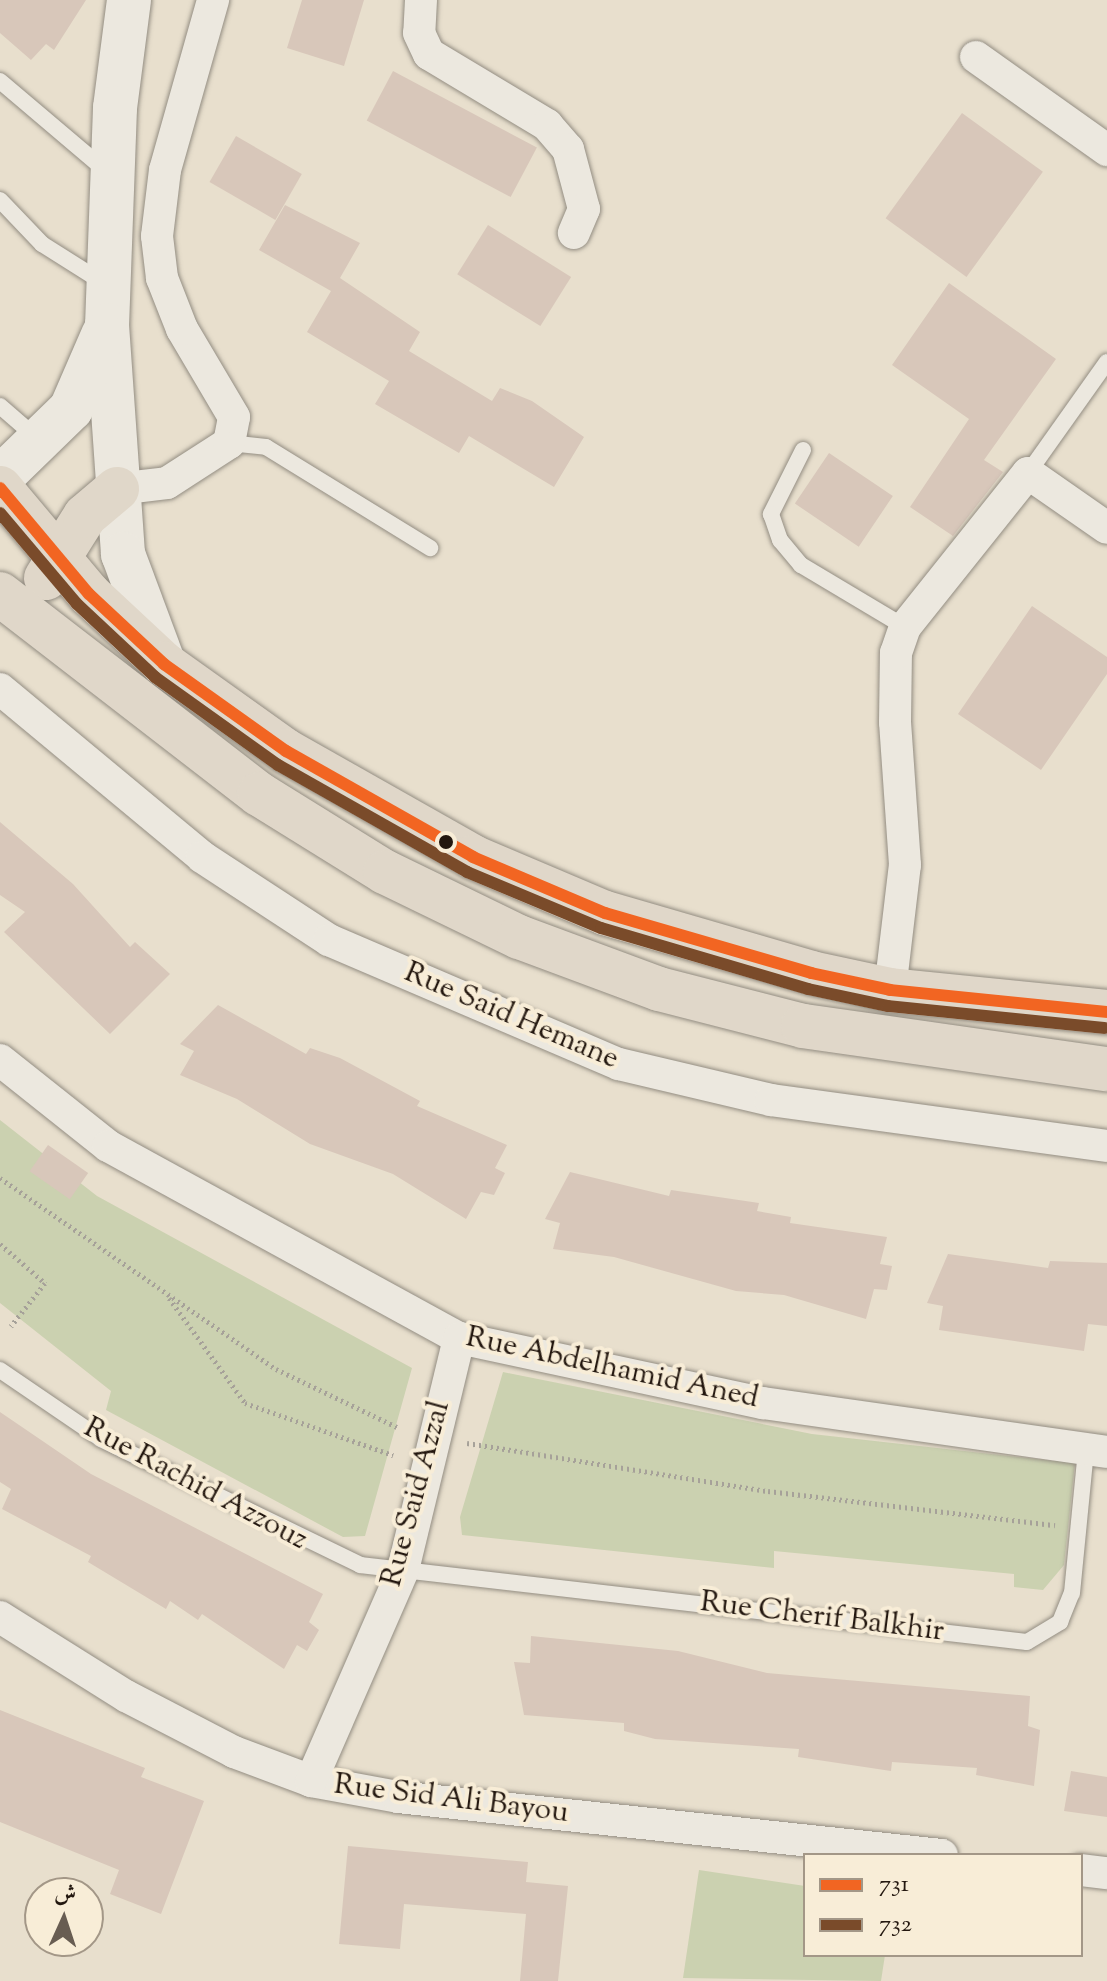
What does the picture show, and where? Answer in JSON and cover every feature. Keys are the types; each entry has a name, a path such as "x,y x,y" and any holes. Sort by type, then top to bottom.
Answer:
{"main road":[{"path":"0,488 59,558 164,664 347,789 538,886 741,956 890,990 1107,1012"},
{"path":"3,596 44,581 85,516 117,489"},
{"path":"3,596 259,794 438,900 659,989 876,1039 1107,1069"},
{"path":"876,1039 890,990"}],"street":[{"path":"129,0 110,175 107,305 117,489 130,584 164,664"},
{"path":"117,489 167,483 229,443 234,417 182,329 162,278 157,236 165,170 213,0"},
{"path":"421,0 419,33 429,54 547,125 568,149 584,209 574,233"},
{"path":"976,57 1107,150"},
{"path":"0,478 42,443 71,409 107,305"},
{"path":"890,990 905,865 895,722 896,653 905,627 1028,473 1107,528"},
{"name":"Rue Said Hemane","path":"0,689 202,857 329,940 619,1064 771,1100 1107,1146"},
{"name":"Rue Abdelhamid Aned","path":"0,1060 108,1146 459,1338 763,1403 1096,1451"},
{"name":"Rue Said Azzal","path":"311,1781 403,1570 431,1437 459,1338"},
{"name":"Rue Sid Ali Bayou","path":"0,1617 126,1696 234,1752 311,1781 398,1797 923,1853"},
{"path":"1083,1870 1107,1873"}],"lane":[{"path":"0,81 110,175"},
{"path":"0,200 107,305"},
{"path":"1028,473 1107,362"},
{"path":"0,406 42,443"},
{"path":"229,443 266,447 430,548"},
{"path":"803,450 771,514 780,540 801,565 905,627"},
{"name":"Rue Rachid Azzouz","path":"0,1370 101,1439 325,1554 403,1570"},
{"name":"Rue Cherif Balkhir","path":"403,1570 1027,1642 1060,1622 1072,1593 1080,1528 1096,1451"}],"path":[{"path":"0,1178 318,1395 397,1427"},
{"path":"0,1244 45,1283 11,1326"},
{"path":"166,1294 245,1403 393,1455"},
{"path":"431,1437 768,1491 1080,1528"}],"green space":[{"path":"0,1120 97,1196 412,1368 365,1536 343,1537 106,1410 111,1391 0,1303"},
{"path":"503,1372 812,1434 1055,1461 1076,1453 1064,1565 1043,1590 1014,1587 1014,1574 774,1551 774,1568 462,1535 460,1517"},
{"path":"699,1870 803,1886 803,1957 885,1957 881,1981 683,1978"}],"building":[{"path":"0,0 86,0 54,50 46,44 31,60 0,33"},
{"path":"302,0 364,0 344,66 287,48"},
{"path":"393,71 537,148 511,197 367,120"},
{"path":"962,113 1043,172 966,277 886,218"},
{"path":"236,136 302,174 275,220 210,182"},
{"path":"285,205 360,243 340,278 420,332 409,351 492,401 500,388 532,401 584,437 554,487 469,436 459,453 375,404 389,381 307,332 331,291 259,250"},
{"path":"488,225 571,277 540,326 457,274"},
{"path":"949,283 1056,359 984,460 1003,472 953,536 910,507 969,419 892,365"},
{"path":"829,453 893,496 859,547 795,504"},
{"path":"1032,606 1107,657 1107,674 1041,770 958,714"},
{"path":"0,822 73,884 130,947 135,942 170,974 110,1034 4,932 25,912 0,895"},
{"path":"218,1005 306,1054 310,1048 340,1058 420,1101 417,1106 507,1145 495,1168 505,1173 494,1195 481,1192 466,1219 393,1174 310,1144 237,1099 180,1075 194,1051 180,1044"},
{"path":"48,1145 88,1173 70,1199 30,1171"},
{"path":"570,1172 669,1196 671,1190 759,1203 757,1211 791,1217 790,1223 887,1237 880,1264 892,1266 887,1290 874,1289 866,1319 784,1295 736,1291 614,1257 553,1249 560,1223 545,1219"},
{"path":"948,1254 1048,1268 1050,1261 1107,1263 1107,1326 1088,1324 1084,1351 939,1330 943,1306 927,1303"},
{"path":"0,1412 91,1474 323,1594 309,1622 319,1630 307,1651 297,1645 284,1669 202,1614 198,1620 170,1601 166,1609 88,1562 91,1556 2,1509 11,1489 0,1482"},
{"path":"531,1636 678,1651 767,1673 1030,1696 1028,1726 1040,1730 1034,1786 976,1775 977,1768 892,1762 891,1771 798,1757 799,1749 655,1739 624,1731 624,1723 524,1715 514,1662 530,1663"},
{"path":"0,1710 145,1768 141,1777 204,1801 161,1914 110,1894 119,1870 0,1822"},
{"path":"1071,1771 1107,1777 1107,1817 1064,1811"},
{"path":"348,1846 528,1862 526,1882 568,1886 558,1981 520,1981 526,1914 404,1904 400,1949 339,1944"}],"transit line":[{"name":"731","path":"0,488 89,594 164,664 286,751 473,857 605,913 811,973 890,990 1107,1012"},
{"name":"732","path":"0,513 77,604 155,677 278,765 467,872 601,928 808,989 888,1006 1105,1028"}]}
